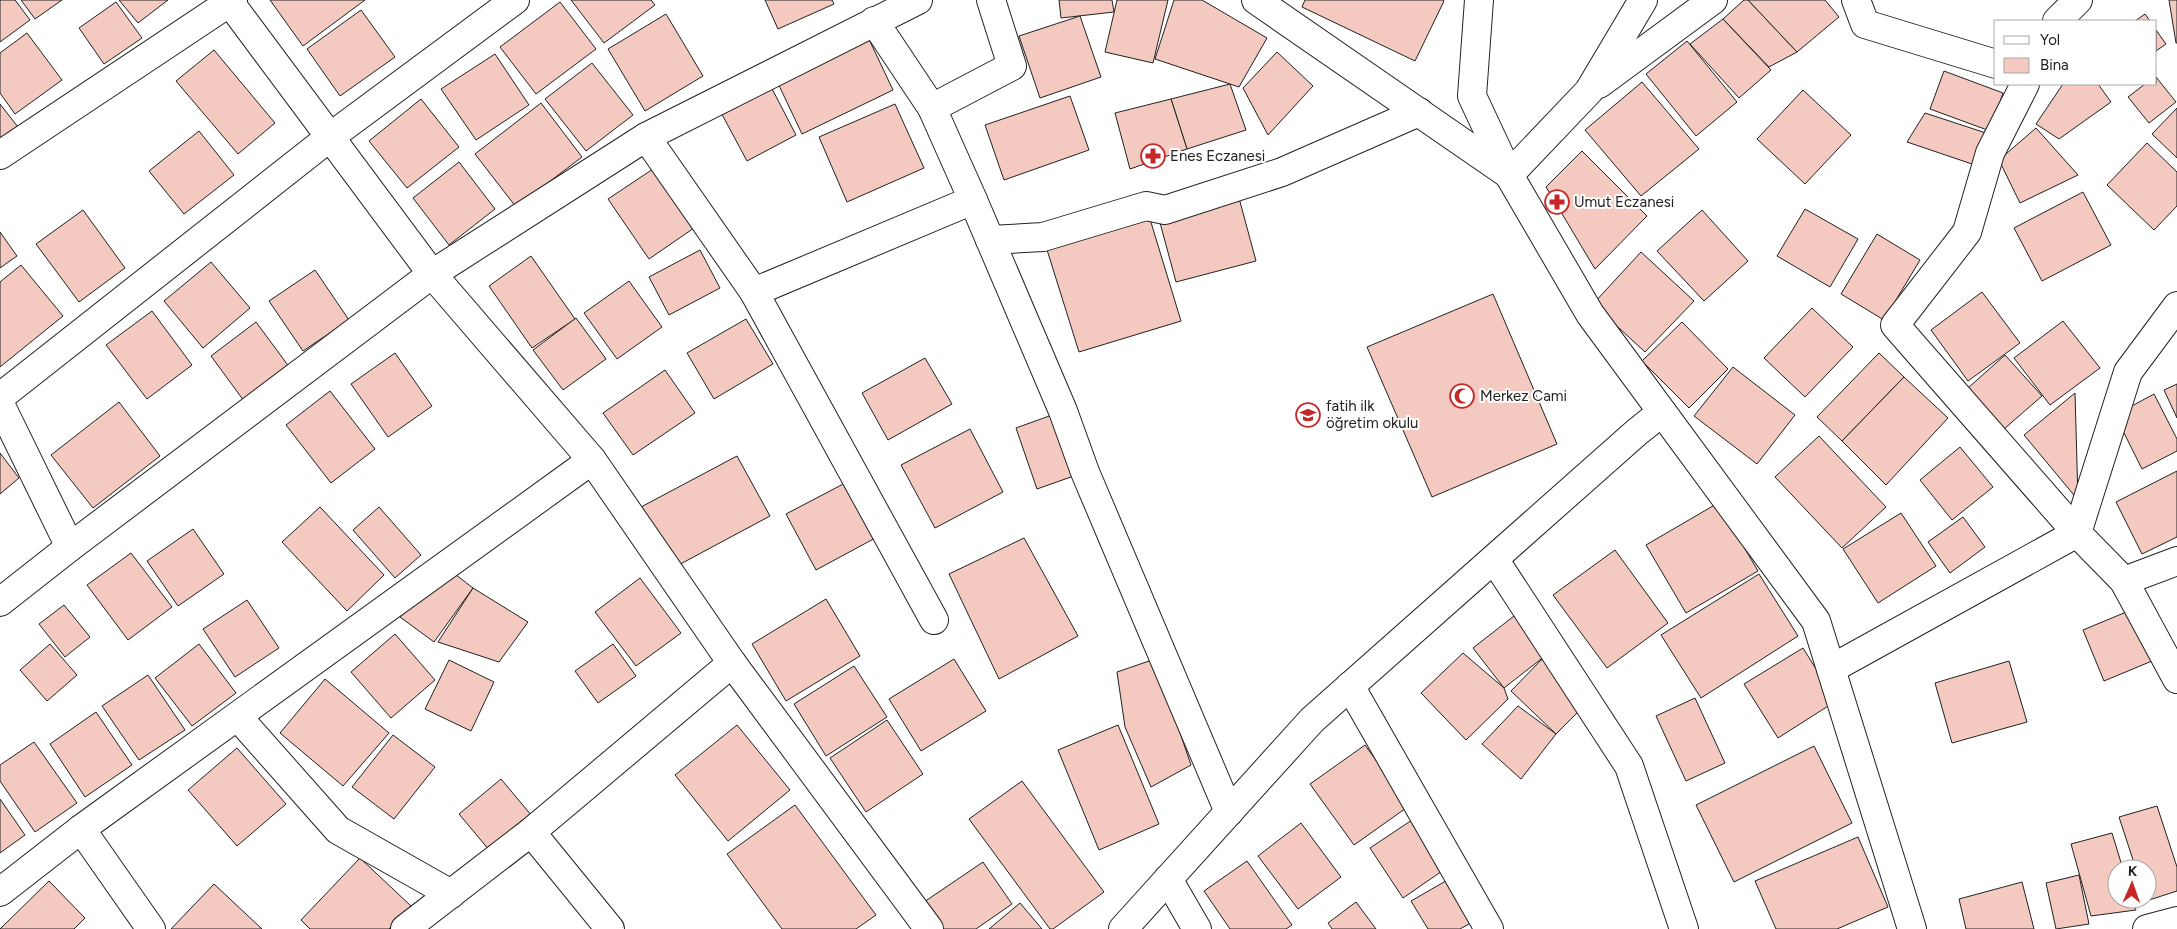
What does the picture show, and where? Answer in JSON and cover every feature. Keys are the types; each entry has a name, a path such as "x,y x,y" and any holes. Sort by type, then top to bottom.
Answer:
{"street":[{"path":"0,397 330,137 515,0"},
{"path":"0,602 432,274 646,137 874,20 918,0"},
{"path":"932,108 1012,66 991,0"},
{"path":"1256,0 1509,175"},
{"path":"1479,0 1472,96 1509,175 1590,314 1816,621 1912,929"},
{"path":"1589,91 1643,0"},
{"path":"1509,175 1589,91 1713,0"},
{"path":"1856,0 1865,24 1994,63"},
{"path":"2058,20 2078,0"},
{"path":"0,155 230,1 432,274 592,460 732,663 929,929"},
{"path":"874,20 932,108 1063,411 1085,472 1229,812"},
{"path":"2024,85 1990,153 1967,232 1895,325 2077,532 2124,581 2177,679"},
{"path":"990,240 1044,237 1146,206 1164,210 1282,172 1418,112"},
{"path":"646,137 754,292 934,620"},
{"path":"754,292 973,200"},
{"path":"1831,669 2077,532 2128,372 2177,306"},
{"path":"0,404 70,547"},
{"path":"1123,929 1312,720 1637,432 1662,412"},
{"path":"0,892 81,829 592,460"},
{"path":"1494,558 1629,766 1679,927"},
{"path":"2124,581 2177,561"},
{"path":"405,929 530,832 732,663"},
{"path":"1350,686 1489,929"},
{"path":"238,717 338,830 451,894"},
{"path":"81,829 151,929"},
{"path":"530,832 610,929"},
{"path":"1168,879 1197,929"},
{"path":"2147,929 2177,921"}],"building":[{"path":"0,0 15,0 30,20 0,42"},
{"path":"21,0 62,0 35,19"},
{"path":"119,0 168,0 138,23"},
{"path":"270,0 365,0 303,46"},
{"path":"571,0 651,0 655,5 604,43"},
{"path":"765,0 832,0 834,4 778,29"},
{"path":"1059,0 1112,0 1114,12 1061,18"},
{"path":"1117,0 1168,0 1153,63 1105,52"},
{"path":"1174,0 1202,0 1267,38 1239,87 1155,59"},
{"path":"1305,0 1444,1 1415,61 1302,7"},
{"path":"1744,0 1748,0 1797,52 1769,67 1723,19"},
{"path":"1748,0 1825,0 1839,17 1797,52"},
{"path":"2169,0 2177,0 2177,43 2176,43"},
{"path":"116,2 142,38 104,64 79,28"},
{"path":"560,2 596,49 536,94 500,47"},
{"path":"361,10 395,57 340,96 307,49"},
{"path":"666,14 703,76 645,111 608,49"},
{"path":"2145,14 2149,20 2136,20"},
{"path":"1080,16 1101,77 1040,98 1019,36"},
{"path":"1723,19 1771,70 1739,98 1690,44"},
{"path":"2157,31 2166,44 2157,50"},
{"path":"27,33 62,80 15,114 0,93 0,53"},
{"path":"866,33 893,90 802,134 775,77"},
{"path":"1687,41 1737,102 1696,136 1646,74"},
{"path":"214,50 275,123 238,154 176,81"},
{"path":"1277,52 1313,86 1268,135 1243,88"},
{"path":"495,54 529,105 476,140 441,89"},
{"path":"592,63 633,115 586,151 545,99"},
{"path":"1944,71 2003,93 1990,131 1930,109"},
{"path":"2157,78 2176,102 2149,123 2128,97 2144,85 2157,85"},
{"path":"768,81 796,135 747,161 718,107"},
{"path":"1642,82 1699,149 1641,196 1585,130"},
{"path":"1230,84 1246,130 1187,149 1171,99"},
{"path":"2062,85 2099,85 2111,102 2059,139 2036,124"},
{"path":"1803,90 1851,135 1805,184 1757,139"},
{"path":"1070,96 1089,150 1004,180 985,125"},
{"path":"421,99 459,147 407,188 369,141"},
{"path":"1171,99 1187,149 1130,169 1115,113"},
{"path":"541,103 582,157 516,207 475,154"},
{"path":"0,104 18,127 0,141"},
{"path":"895,104 924,168 847,202 819,137"},
{"path":"2177,108 2177,158 2152,134"},
{"path":"1925,113 1986,133 1975,165 1907,142"},
{"path":"2036,128 2078,175 2020,203 1999,160"},
{"path":"199,131 234,175 184,214 149,171"},
{"path":"2147,143 2177,172 2177,206 2154,230 2107,185"},
{"path":"1582,151 1647,216 1595,269 1546,187"},
{"path":"459,162 495,209 449,245 413,198"},
{"path":"653,169 694,228 649,259 608,199"},
{"path":"2083,192 2111,245 2042,281 2014,228"},
{"path":"1239,198 1256,261 1176,282 1159,219"},
{"path":"1146,206 1181,321 1079,352 1043,237"},
{"path":"1805,209 1858,239 1830,287 1777,256"},
{"path":"83,210 125,268 79,302 36,244"},
{"path":"1702,210 1748,261 1704,301 1657,251"},
{"path":"0,232 17,256 0,268"},
{"path":"1877,234 1920,260 1884,320 1841,294"},
{"path":"700,250 720,288 669,315 649,277"},
{"path":"1641,252 1694,301 1645,352 1593,304"},
{"path":"531,256 575,319 532,348 489,286"},
{"path":"211,262 250,308 203,348 164,301"},
{"path":"21,265 63,316 0,367 0,282"},
{"path":"315,270 349,320 303,351 269,301"},
{"path":"629,281 662,327 617,359 584,313"},
{"path":"1982,292 2020,343 1968,381 1931,330"},
{"name":"Merkez Cami","path":"1493,294 1557,444 1432,497 1367,347"},
{"path":"1812,308 1853,347 1805,397 1764,358"},
{"path":"152,311 192,365 147,399 106,345"},
{"path":"576,318 606,359 563,390 533,350"},
{"path":"746,319 773,364 714,399 687,353"},
{"path":"2063,321 2100,368 2050,405 2014,358"},
{"path":"256,322 290,368 244,401 211,356"},
{"path":"1682,322 1728,369 1689,408 1642,361"},
{"path":"395,353 432,406 388,437 351,384"},
{"path":"1879,353 1904,377 1842,441 1817,417"},
{"path":"2005,355 2042,396 2004,429 1968,388"},
{"path":"925,358 952,404 888,440 862,393"},
{"path":"1733,367 1795,415 1757,464 1694,416"},
{"path":"665,370 695,413 633,455 603,413"},
{"path":"1904,377 1948,418 1886,485 1842,441"},
{"path":"2177,384 2177,418 2164,390"},
{"path":"330,391 375,449 331,483 286,425"},
{"path":"2075,393 2078,500 2024,435"},
{"path":"2154,394 2177,439 2177,451 2142,469 2115,415"},
{"path":"119,402 160,456 93,508 51,455"},
{"path":"1063,411 1085,472 1037,489 1016,428"},
{"path":"970,429 1003,492 935,528 901,465"},
{"path":"1819,436 1886,507 1842,548 1775,477"},
{"path":"1960,447 1993,487 1952,520 1920,480"},
{"path":"0,453 19,478 0,494"},
{"path":"737,456 770,516 673,568 641,507"},
{"path":"2177,471 2177,537 2142,554 2116,502"},
{"path":"849,481 879,536 816,570 786,514"},
{"path":"1718,503 1758,571 1686,613 1646,545"},
{"path":"320,507 384,575 347,611 282,542"},
{"path":"379,507 421,555 395,578 353,530"},
{"path":"1901,513 1936,566 1878,603 1843,549"},
{"path":"1963,517 1985,547 1950,573 1928,542"},
{"path":"193,529 224,574 178,606 147,561"},
{"path":"1024,538 1078,636 999,679 949,574"},
{"path":"1615,550 1668,623 1607,668 1553,595"},
{"path":"131,553 172,607 128,640 87,585"},
{"path":"451,571 473,588 434,642 400,617"},
{"path":"1759,574 1798,636 1701,698 1661,635"},
{"path":"640,578 681,633 636,666 595,612"},
{"path":"473,588 528,622 499,662 438,642"},
{"path":"826,599 860,656 786,701 752,644"},
{"path":"247,600 279,648 235,677 203,629"},
{"path":"64,605 90,637 65,657 39,624"},
{"path":"2131,610 2152,661 2104,681 2083,630"},
{"path":"1514,616 1545,656 1504,688 1473,648"},
{"path":"395,634 435,680 391,718 351,672"},
{"path":"50,644 77,675 47,701 20,670"},
{"path":"199,644 236,693 192,726 155,678"},
{"path":"613,644 636,676 598,703 575,671"},
{"path":"1803,648 1836,701 1778,738 1744,684"},
{"path":"1463,653 1504,688 1508,699 1466,740 1421,693"},
{"path":"1545,656 1580,710 1556,734 1511,691"},
{"path":"954,659 986,711 921,751 889,699"},
{"path":"1155,659 1191,765 1151,787 1125,727 1117,672"},
{"path":"449,660 494,682 471,731 425,709"},
{"path":"2009,661 2027,722 1952,743 1935,683"},
{"path":"854,666 887,717 826,756 794,704"},
{"path":"148,675 185,730 139,760 102,706"},
{"path":"325,679 389,733 343,786 280,733"},
{"path":"1695,698 1725,763 1686,781 1656,716"},
{"path":"1518,706 1556,734 1521,779 1482,744"},
{"path":"96,712 132,765 85,797 50,744"},
{"path":"887,720 923,774 866,812 830,758"},
{"path":"737,725 790,790 728,841 675,775"},
{"path":"1118,725 1159,824 1099,850 1058,750"},
{"path":"393,735 435,767 394,819 352,787"},
{"path":"34,742 77,803 35,832 0,781 0,765"},
{"path":"1365,745 1409,806 1354,845 1310,784"},
{"path":"1814,746 1852,823 1734,882 1696,805"},
{"path":"237,748 286,804 237,846 188,790"},
{"path":"501,779 532,816 490,851 459,814"},
{"path":"1022,781 1104,892 1053,929 1050,929 969,819"},
{"path":"0,799 25,835 0,853"},
{"path":"795,805 876,915 856,929 782,929 727,854"},
{"path":"2157,806 2177,867 2177,891 2157,897 2157,859 2133,859 2119,817"},
{"path":"1412,820 1445,869 1403,898 1370,848"},
{"path":"1301,823 1341,877 1298,909 1258,856"},
{"path":"2112,833 2120,859 2107,859 2107,909 2136,910 2091,916 2071,844"},
{"path":"1858,837 1888,907 1837,929 1776,929 1755,881"},
{"path":"360,858 411,906 389,929 310,929 301,920"},
{"path":"1247,861 1292,925 1286,929 1230,929 1204,891"},
{"path":"983,862 1012,904 976,929 942,929 924,902"},
{"path":"2079,875 2089,924 2056,929 2046,883"},
{"path":"1451,878 1476,920 1460,929 1428,929 1411,901"},
{"path":"49,881 85,918 74,929 0,929"},
{"path":"2022,882 2034,929 1966,929 1959,899"},
{"path":"214,884 262,929 171,929"},
{"path":"1356,902 1376,929 1332,929 1328,923"},
{"path":"1020,903 1042,929 989,929"}],"place":[{"name":"Enes Eczanesi","path":"1153,156"},
{"name":"Umut Eczanesi","path":"1557,202"},
{"name":"Merkez Cami","path":"1462,396"},
{"name":"fatih ilk öğretim okulu","path":"1308,415"}]}
